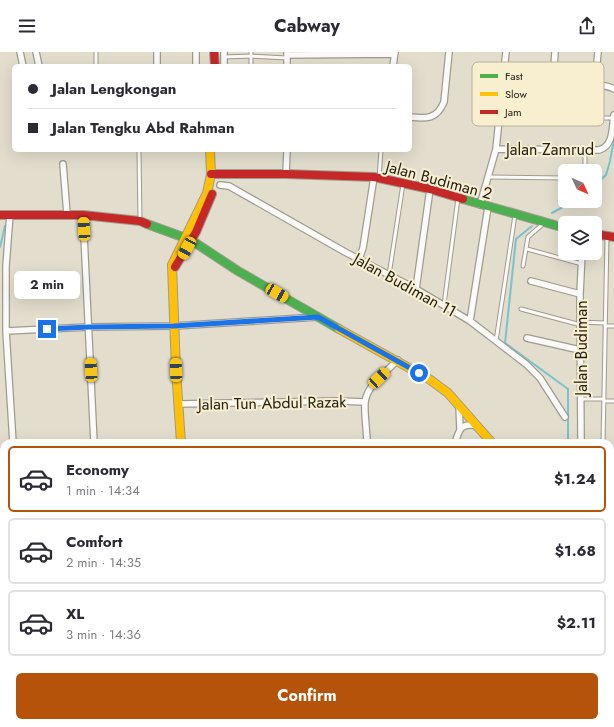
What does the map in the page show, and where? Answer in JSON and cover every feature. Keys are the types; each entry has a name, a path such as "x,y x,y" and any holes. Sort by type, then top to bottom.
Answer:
{"street":[{"path":"20,52 23,64"},
{"path":"36,52 39,64"},
{"path":"157,52 157,64"},
{"path":"196,52 196,64"},
{"path":"210,52 210,64"},
{"path":"214,52 215,64"},
{"path":"412,117 424,119 437,113 442,108 444,102 449,52"},
{"path":"505,62 506,52"},
{"path":"554,62 555,52"},
{"path":"597,62 598,52"},
{"path":"287,55 394,53 393,64"},
{"path":"604,86 614,89"},
{"name":"Jalan Zamrud","path":"496,149 604,149 611,139 614,116"},
{"path":"470,320 484,206 496,149 499,126"},
{"path":"181,439 172,271 208,204 214,183 210,152"},
{"path":"213,174 215,152"},
{"path":"286,152 286,174"},
{"path":"62,164 67,214"},
{"name":"Jalan Budiman 2","path":"213,174 286,174 376,178 430,189 558,226"},
{"path":"359,259 363,248 376,178"},
{"name":"Jalan Budiman 11","path":"220,185 229,186 470,320 526,364 540,378 564,417"},
{"path":"416,289 430,189"},
{"path":"10,214 7,259 6,331 13,439"},
{"path":"83,214 94,439"},
{"path":"0,215 83,214 140,221 188,239 238,271 318,317 398,360 429,379 448,393 488,439"},
{"name":"Jalan Budiman","path":"581,439 580,294 582,260"},
{"path":"532,281 580,294"},
{"path":"6,331 89,327 174,326 318,317"},
{"path":"527,338 580,350"},
{"path":"367,439 365,402 368,394 379,378 398,360"},
{"name":"Jalan Tun Abdul Razak","path":"179,404 340,401 365,402"},
{"path":"457,439 460,430 459,406"},
{"path":"460,430 468,425 477,426"}],"lane":[{"path":"96,52 96,64"},
{"path":"251,52 251,64"},
{"path":"224,55 287,55"},
{"path":"604,116 614,116"},
{"path":"585,150 585,164"},
{"path":"139,152 140,221"},
{"path":"376,178 381,152"},
{"path":"489,177 558,178"},
{"path":"389,275 403,184"},
{"path":"444,306 458,198"},
{"path":"496,341 516,215"},
{"path":"524,266 528,237 544,223"},
{"path":"603,439 605,324 610,236"},
{"path":"527,249 582,264"},
{"path":"521,308 581,323 614,326"},
{"path":"581,399 614,401"}],"waterway":[{"path":"602,179 606,175 614,140"},
{"path":"552,213 561,208"},
{"path":"0,247 5,226"},
{"path":"532,226 516,239 505,343 568,389 568,439"}],"traffic: fast":[{"path":"463,199 558,226"},
{"path":"147,224 191,240 238,271 339,329"}],"traffic: slow":[{"path":"181,439 176,370 172,265 207,193 211,174 210,152"},
{"path":"339,329 429,379 448,393 488,439"}],"traffic: jam":[{"path":"214,52 215,64"},
{"path":"211,174 286,174 374,177 430,189 463,199"},
{"path":"175,267 196,232 212,194"},
{"path":"0,215 83,215 140,221 147,224"},
{"path":"602,235 614,237"}],"route":[{"path":"47,329 174,326 318,317 419,373"}]}
